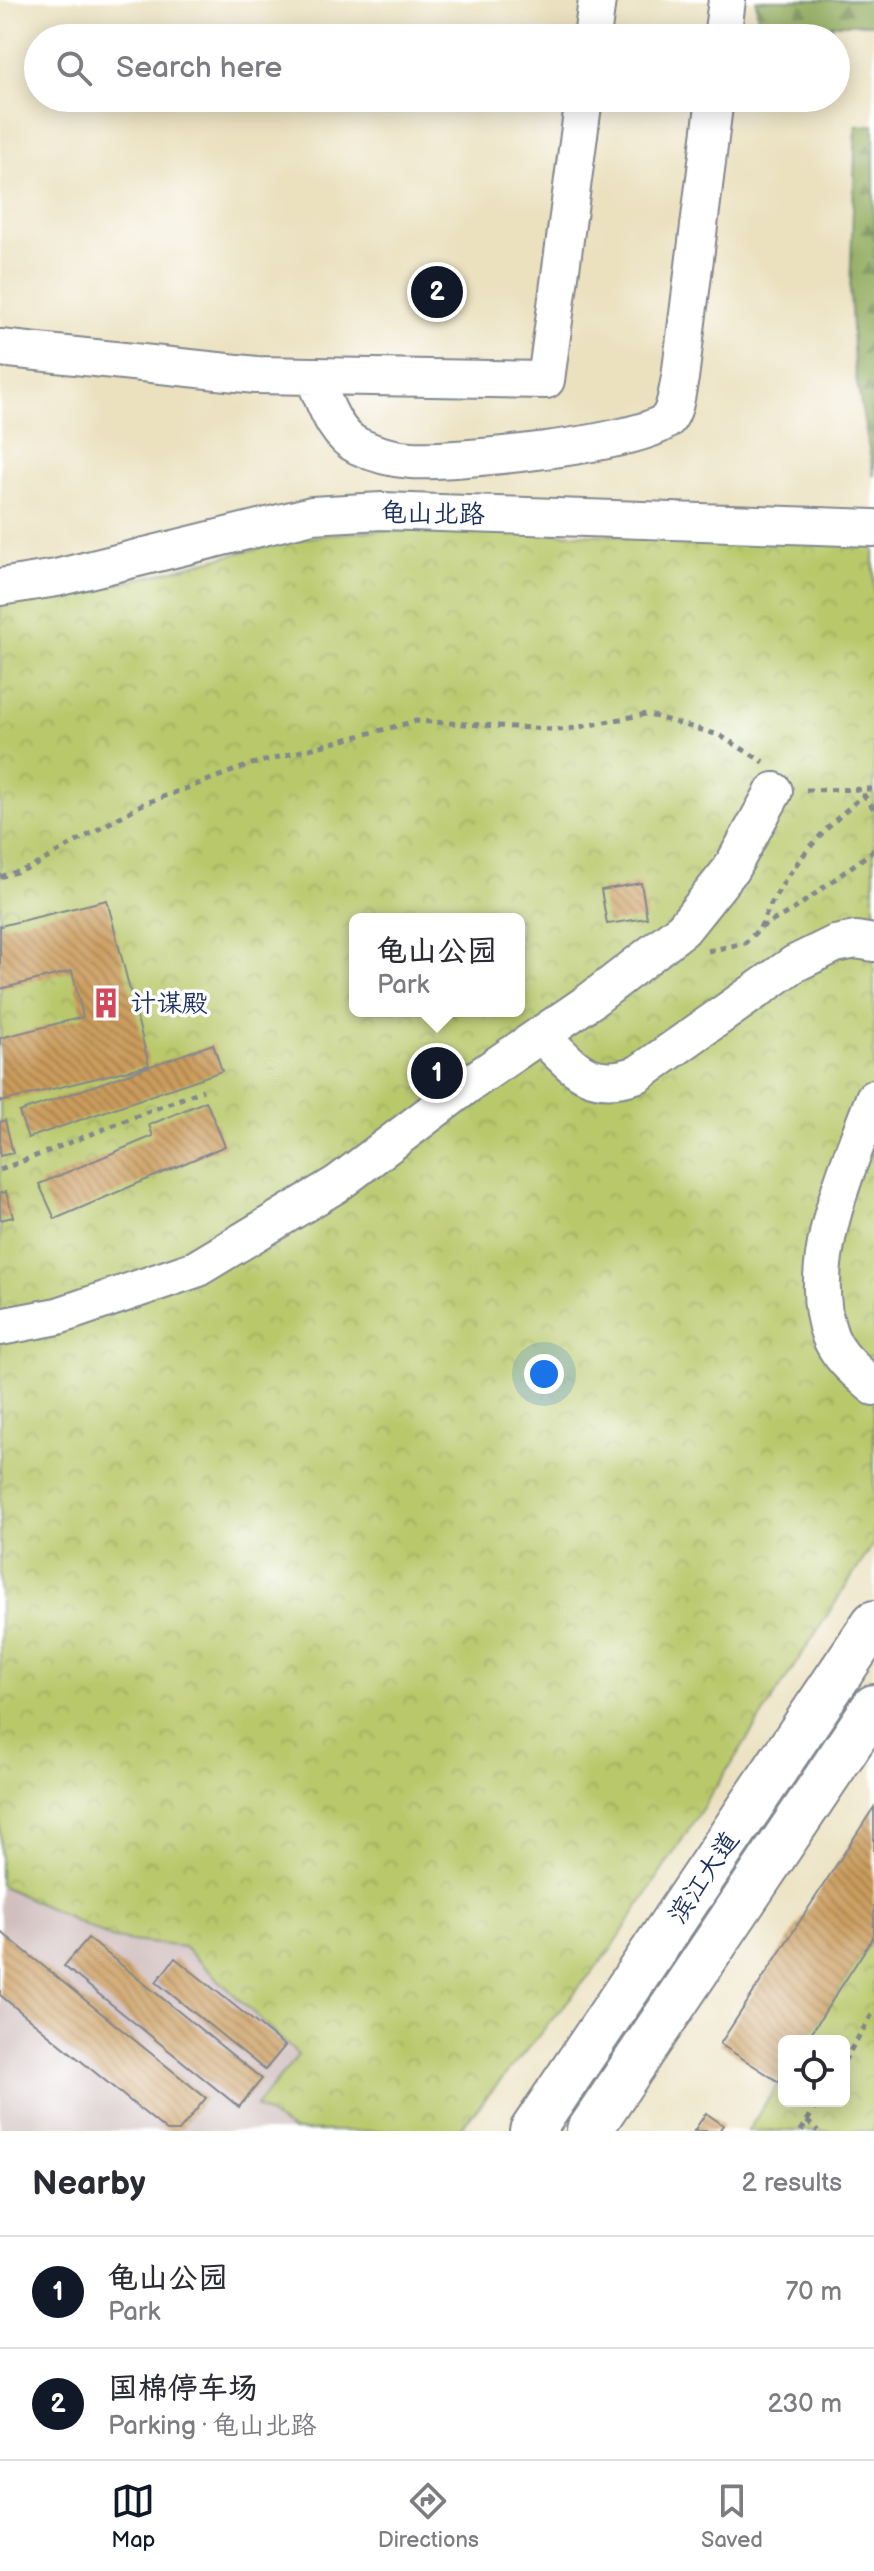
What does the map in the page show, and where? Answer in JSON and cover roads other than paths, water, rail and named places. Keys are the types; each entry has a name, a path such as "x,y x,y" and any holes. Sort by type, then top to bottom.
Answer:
{"main road":[{"name":"滨江大道","path":"532,2131 874,1623"},
{"name":"滨江大道","path":"589,2131 874,1707"}],"street":[{"path":"594,24 597,0"},
{"path":"724,24 727,0"},
{"path":"0,348 186,370 313,376 546,380 582,112"},
{"path":"313,376 336,425 355,445 381,455 411,460 459,460 564,446 654,428 668,419 680,378 713,112"},
{"name":"龟山北路","path":"0,587 70,575 312,515 382,511 874,528"},
{"path":"0,1327 58,1316 196,1269 337,1184 683,929 731,869 774,791"},
{"path":"541,1035 589,1078 619,1080 638,1074 794,964 835,944 856,940 874,943"},
{"path":"874,1098 838,1192 824,1275 824,1304 830,1337 844,1359 874,1387"}],"place":[{"name":"国棉停车场","path":"437,292"},
{"name":"计谋殿","path":"106,1003"},
{"name":"龟山公园","path":"437,1073"}]}
